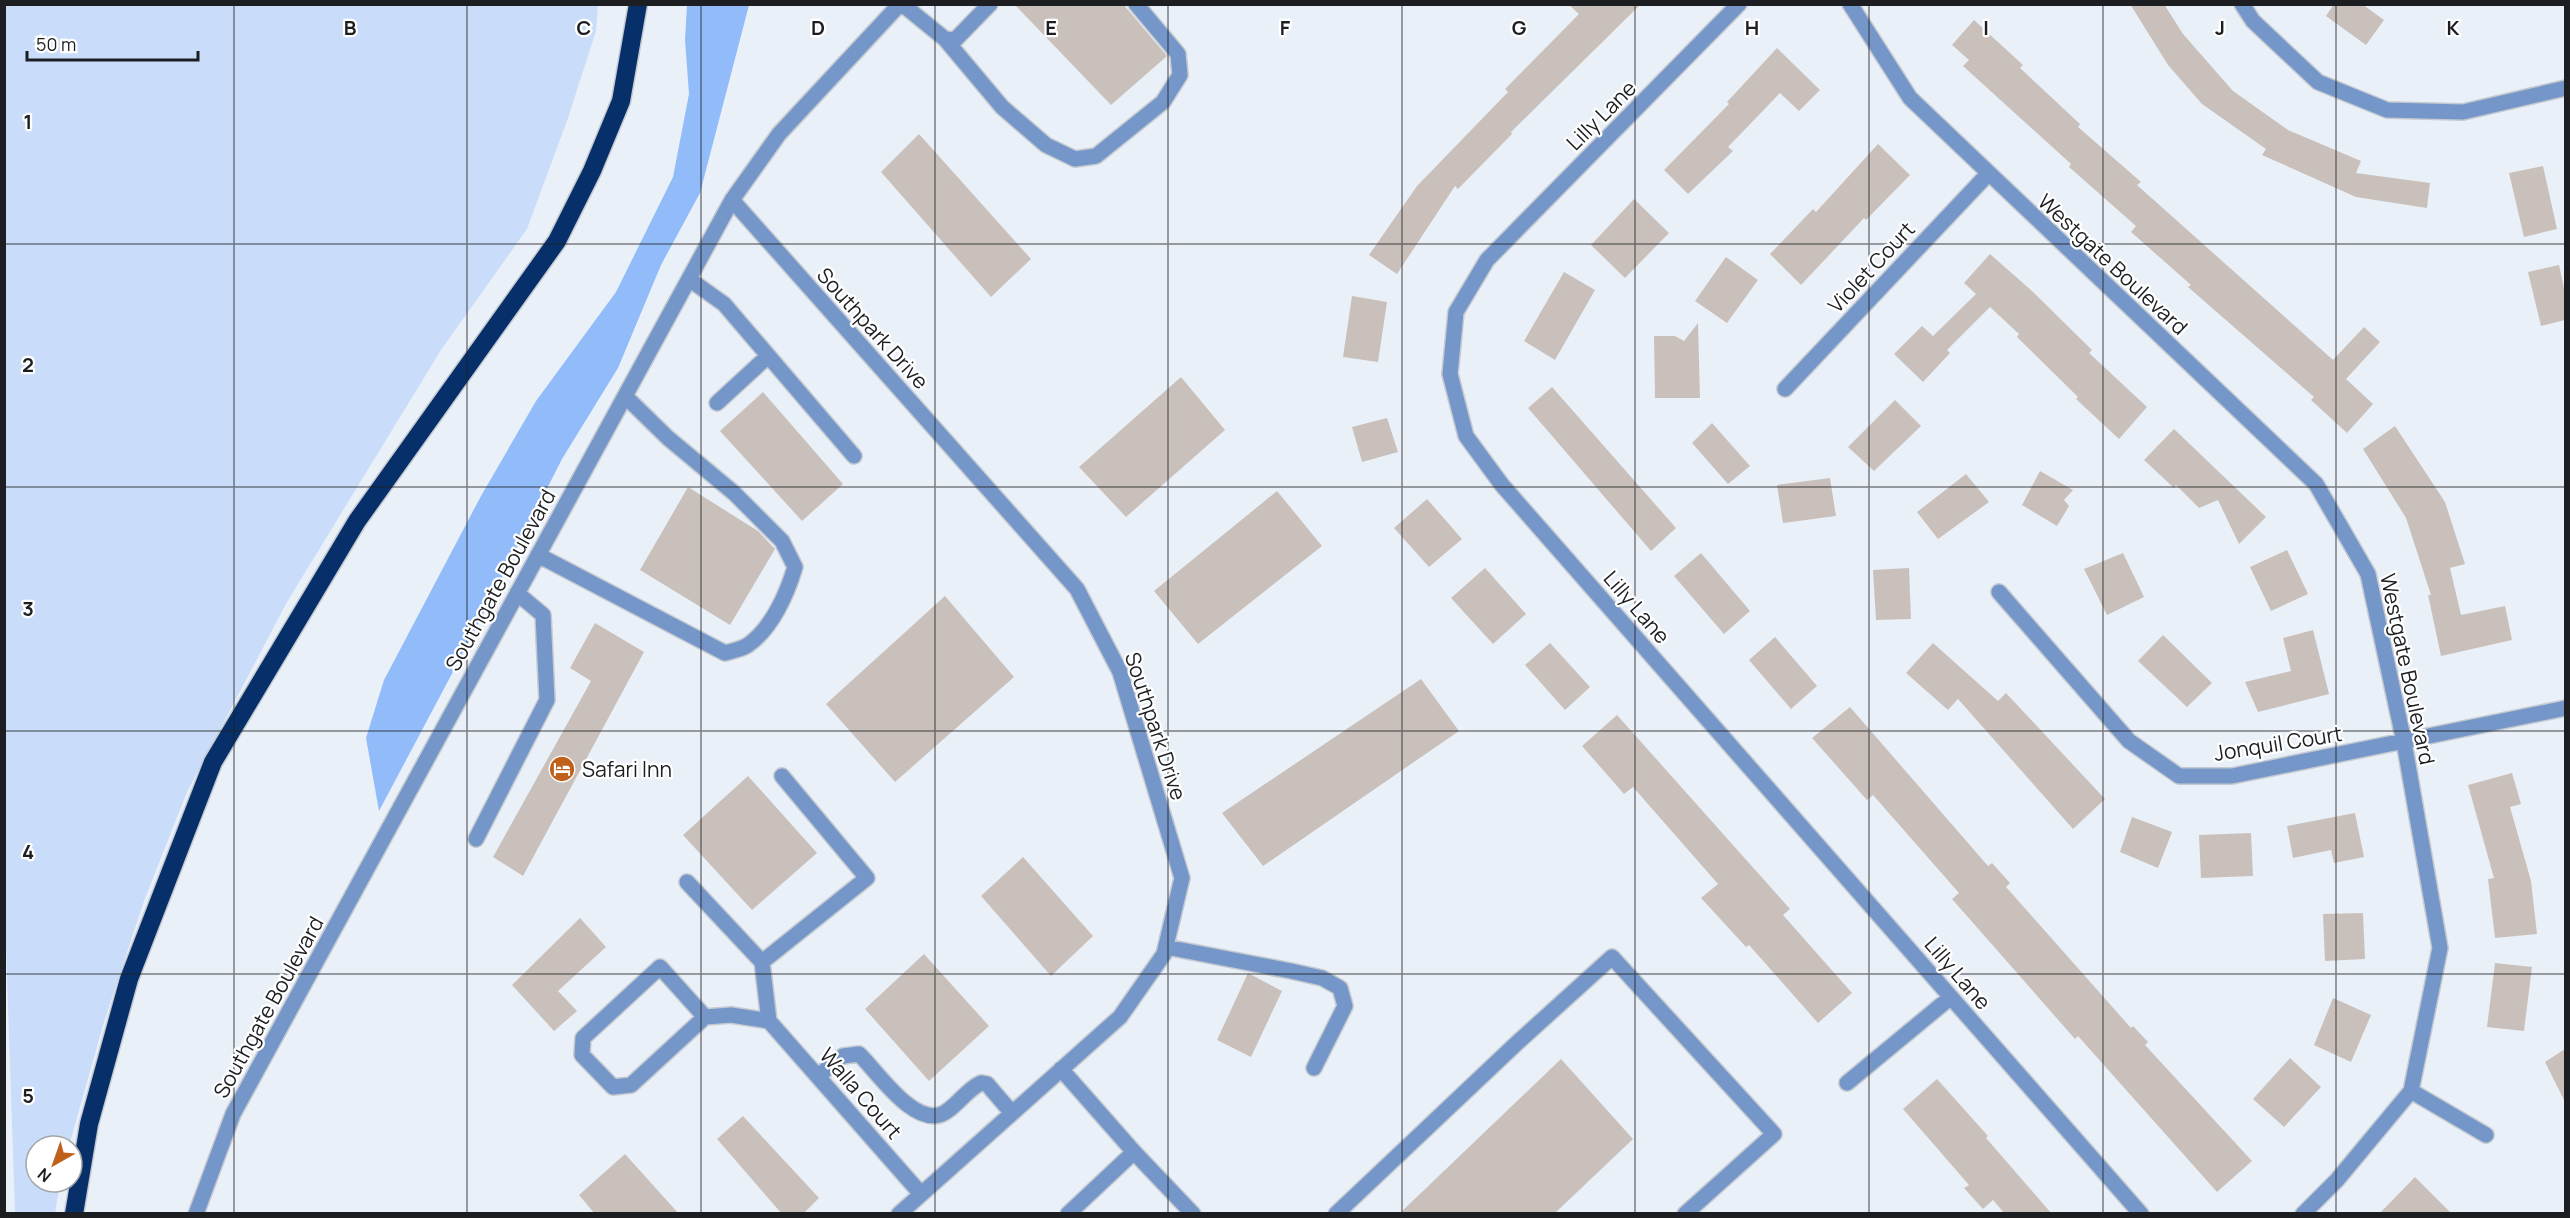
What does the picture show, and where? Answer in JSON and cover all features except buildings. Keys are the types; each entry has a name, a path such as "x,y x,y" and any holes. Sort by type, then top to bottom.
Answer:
{"highway":[{"path":"74,1214 89,1125 129,979 213,762 357,521 557,241 592,171 621,101 638,4"}],"street":[{"path":"901,4 945,39 1002,107 1046,145 1075,159 1096,156 1163,102 1179,75 1178,54 1136,4"},
{"name":"Southgate Boulevard","path":"196,1214 233,1114 732,200 780,134 901,4"},
{"path":"945,39 955,40 990,4"},
{"name":"Lilly Lane","path":"1739,4 1487,260 1456,312 1450,374 1466,436 1502,485 2141,1214"},
{"name":"Westgate Boulevard","path":"1850,4 1910,98 2316,484 2368,574 2404,742 2440,948 2411,1091 2337,1180 2303,1214"},
{"path":"2242,4 2253,21 2318,82 2387,110 2463,112 2565,88"},
{"name":"Violet Court","path":"1785,389 1988,174"},
{"name":"Southpark Drive","path":"732,200 1077,589 1120,672 1182,878 1164,954 1120,1017 899,1214"},
{"path":"689,279 724,304 854,456"},
{"path":"717,403 768,356"},
{"path":"538,555 725,652 747,646 766,626 789,590 795,567 782,541 734,493 668,438 625,396"},
{"name":"Jonquil Court","path":"1999,592 2129,741 2179,776 2232,776 2565,708"},
{"path":"476,839 547,700 543,615 517,593"},
{"path":"762,962 867,878 782,776"},
{"path":"687,882 762,962 769,1021 731,1015 705,1017 632,1085 613,1087 582,1055 583,1038 660,967 705,1017"},
{"path":"1166,947 1322,978 1340,988 1344,1006 1314,1068"},
{"path":"1336,1214 1518,1042 1612,957 1774,1134 1685,1214"},
{"path":"1847,1083 1951,997"},
{"name":"Walla Court","path":"769,1021 921,1194"},
{"path":"818,1076 843,1056 859,1054 899,1098 917,1111 928,1115 943,1114 981,1083 987,1084 1012,1113"},
{"path":"1061,1069 1134,1152 1193,1214"},
{"path":"2411,1091 2486,1136"},
{"path":"1068,1214 1134,1152"}],"shaded area":[{"path":"4,5 598,5 596,31 567,121 527,229 441,350 287,602 187,792 144,901 104,1022 72,1134 24,1134 24,1194 58,1194 55,1214 15,1213 4,889"},
{"path":"687,5 749,5 700,193 661,265 618,368 562,459 379,811 366,738 384,680 481,496 536,401 616,292 673,177 689,94 685,40"}],"place":[{"name":"Safari Inn","path":"562,769"}]}
